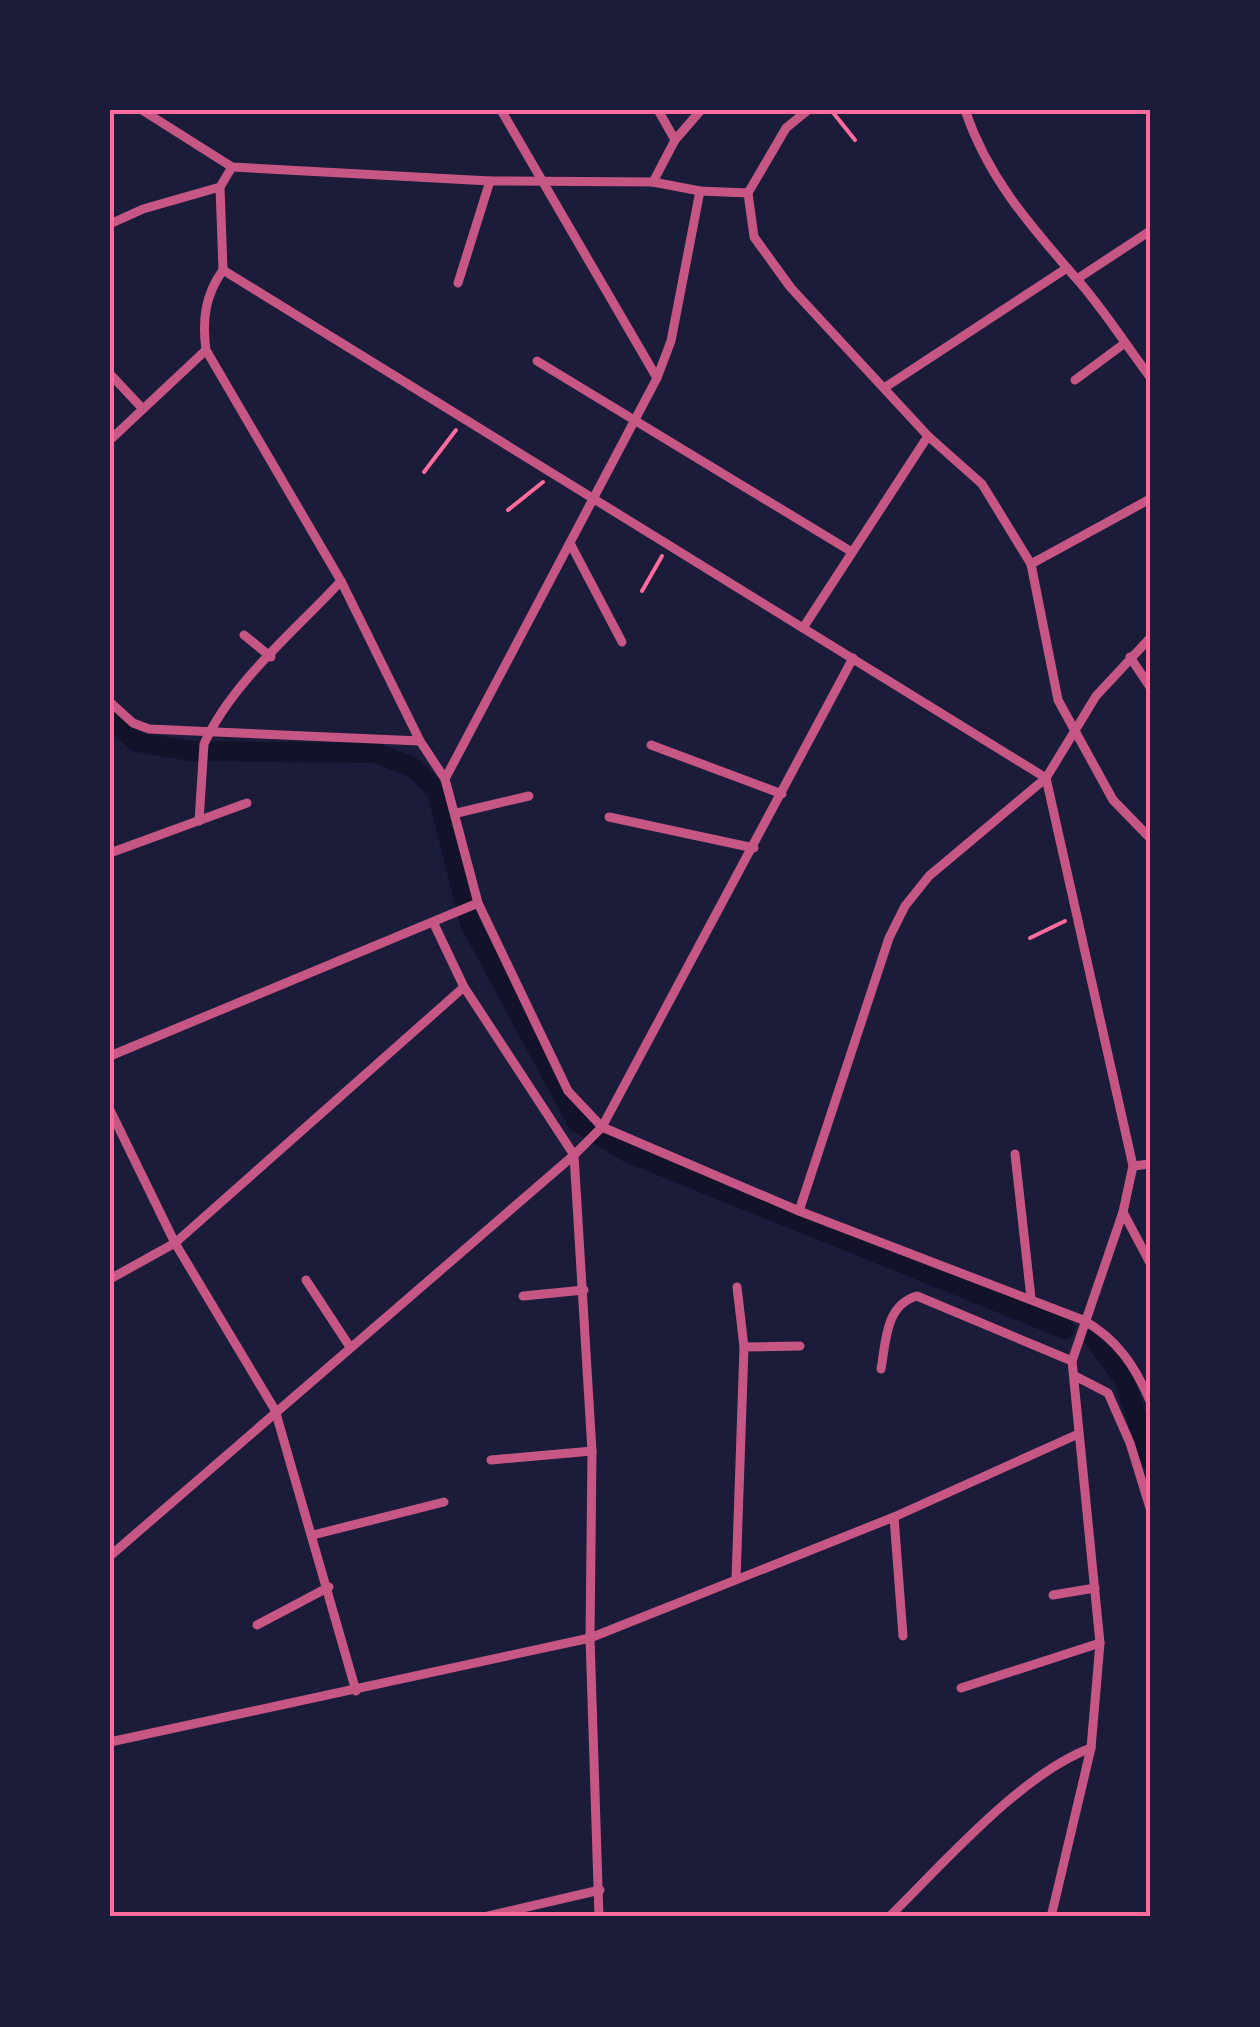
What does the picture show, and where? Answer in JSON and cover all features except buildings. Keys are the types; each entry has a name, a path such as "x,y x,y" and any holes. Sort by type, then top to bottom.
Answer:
{"street":[{"path":"142,110 232,167 490,182 653,182 700,191 748,193"},
{"path":"501,110 657,378"},
{"path":"658,110 675,140"},
{"path":"653,182 675,140 702,110"},
{"path":"808,110 786,128 748,193 754,238 790,288 928,436 982,484 1031,564 1058,700 1072,730 1113,800 1150,838"},
{"path":"965,110 993,176 1027,224 1078,279 1149,373"},
{"path":"232,167 220,187 223,270 212,286 206,308 206,350 341,581 420,740 445,779 478,903 568,1092 598,1130 1083,1320 1103,1332 1136,1368 1150,1401"},
{"path":"458,284 490,182"},
{"path":"110,224 144,208 220,187"},
{"path":"445,779 657,378 671,341 700,191"},
{"path":"1078,279 1150,231"},
{"path":"884,388 1066,268"},
{"path":"223,270 1046,778 1132,1166 1123,1212 1072,1361 1076,1435 1100,1643 1091,1748 1051,1917"},
{"path":"1074,380 1125,343"},
{"path":"110,440 206,350"},
{"path":"536,361 852,552"},
{"path":"110,374 141,408"},
{"path":"802,628 928,436"},
{"path":"1031,564 1150,499"},
{"path":"570,544 622,642"},
{"path":"199,821 204,744 209,732 341,581"},
{"path":"244,635 271,657"},
{"path":"799,1210 889,938 905,906 929,876 1046,778 1072,730 1150,638"},
{"path":"1130,657 1150,687"},
{"path":"110,1556 578,1152 598,1130 754,848 853,658"},
{"path":"110,702 133,723 149,729 420,740"},
{"path":"651,745 782,794"},
{"path":"457,814 529,796"},
{"path":"110,853 246,803"},
{"path":"609,818 754,848"},
{"path":"110,1056 478,903"},
{"path":"438,922 464,987 578,1152 592,1451 590,1638 600,1917"},
{"path":"110,1279 175,1243 464,987"},
{"path":"110,1110 175,1243 276,1410 356,1691"},
{"path":"1016,1154 1031,1298"},
{"path":"1132,1166 1150,1164"},
{"path":"1123,1212 1150,1263"},
{"path":"306,1280 350,1347"},
{"path":"736,1579 744,1346 737,1287"},
{"path":"523,1296 584,1290"},
{"path":"881,1369 891,1316 905,1299 916,1296 1072,1361"},
{"path":"744,1346 800,1346"},
{"path":"1075,1376 1108,1393 1130,1443 1150,1508"},
{"path":"110,1742 590,1638 894,1517 1076,1435"},
{"path":"491,1460 592,1451"},
{"path":"313,1535 444,1502"},
{"path":"894,1517 904,1636"},
{"path":"257,1626 329,1586"},
{"path":"1053,1594 1095,1588"},
{"path":"961,1688 1100,1643"},
{"path":"889,1917 1027,1786 1068,1756 1091,1748"},
{"path":"484,1917 600,1890"}],"path":[{"path":"831,110 855,140"},
{"path":"424,472 464,418"},
{"path":"508,510 555,473"},
{"path":"642,590 669,543"},
{"path":"1030,938 1078,915"}],"waterway":[{"path":"110,718 137,742 190,751 375,753 413,767 437,791 470,923 577,1122 627,1152 1065,1329"},
{"path":"1093,1338 1124,1379 1150,1460"}]}
